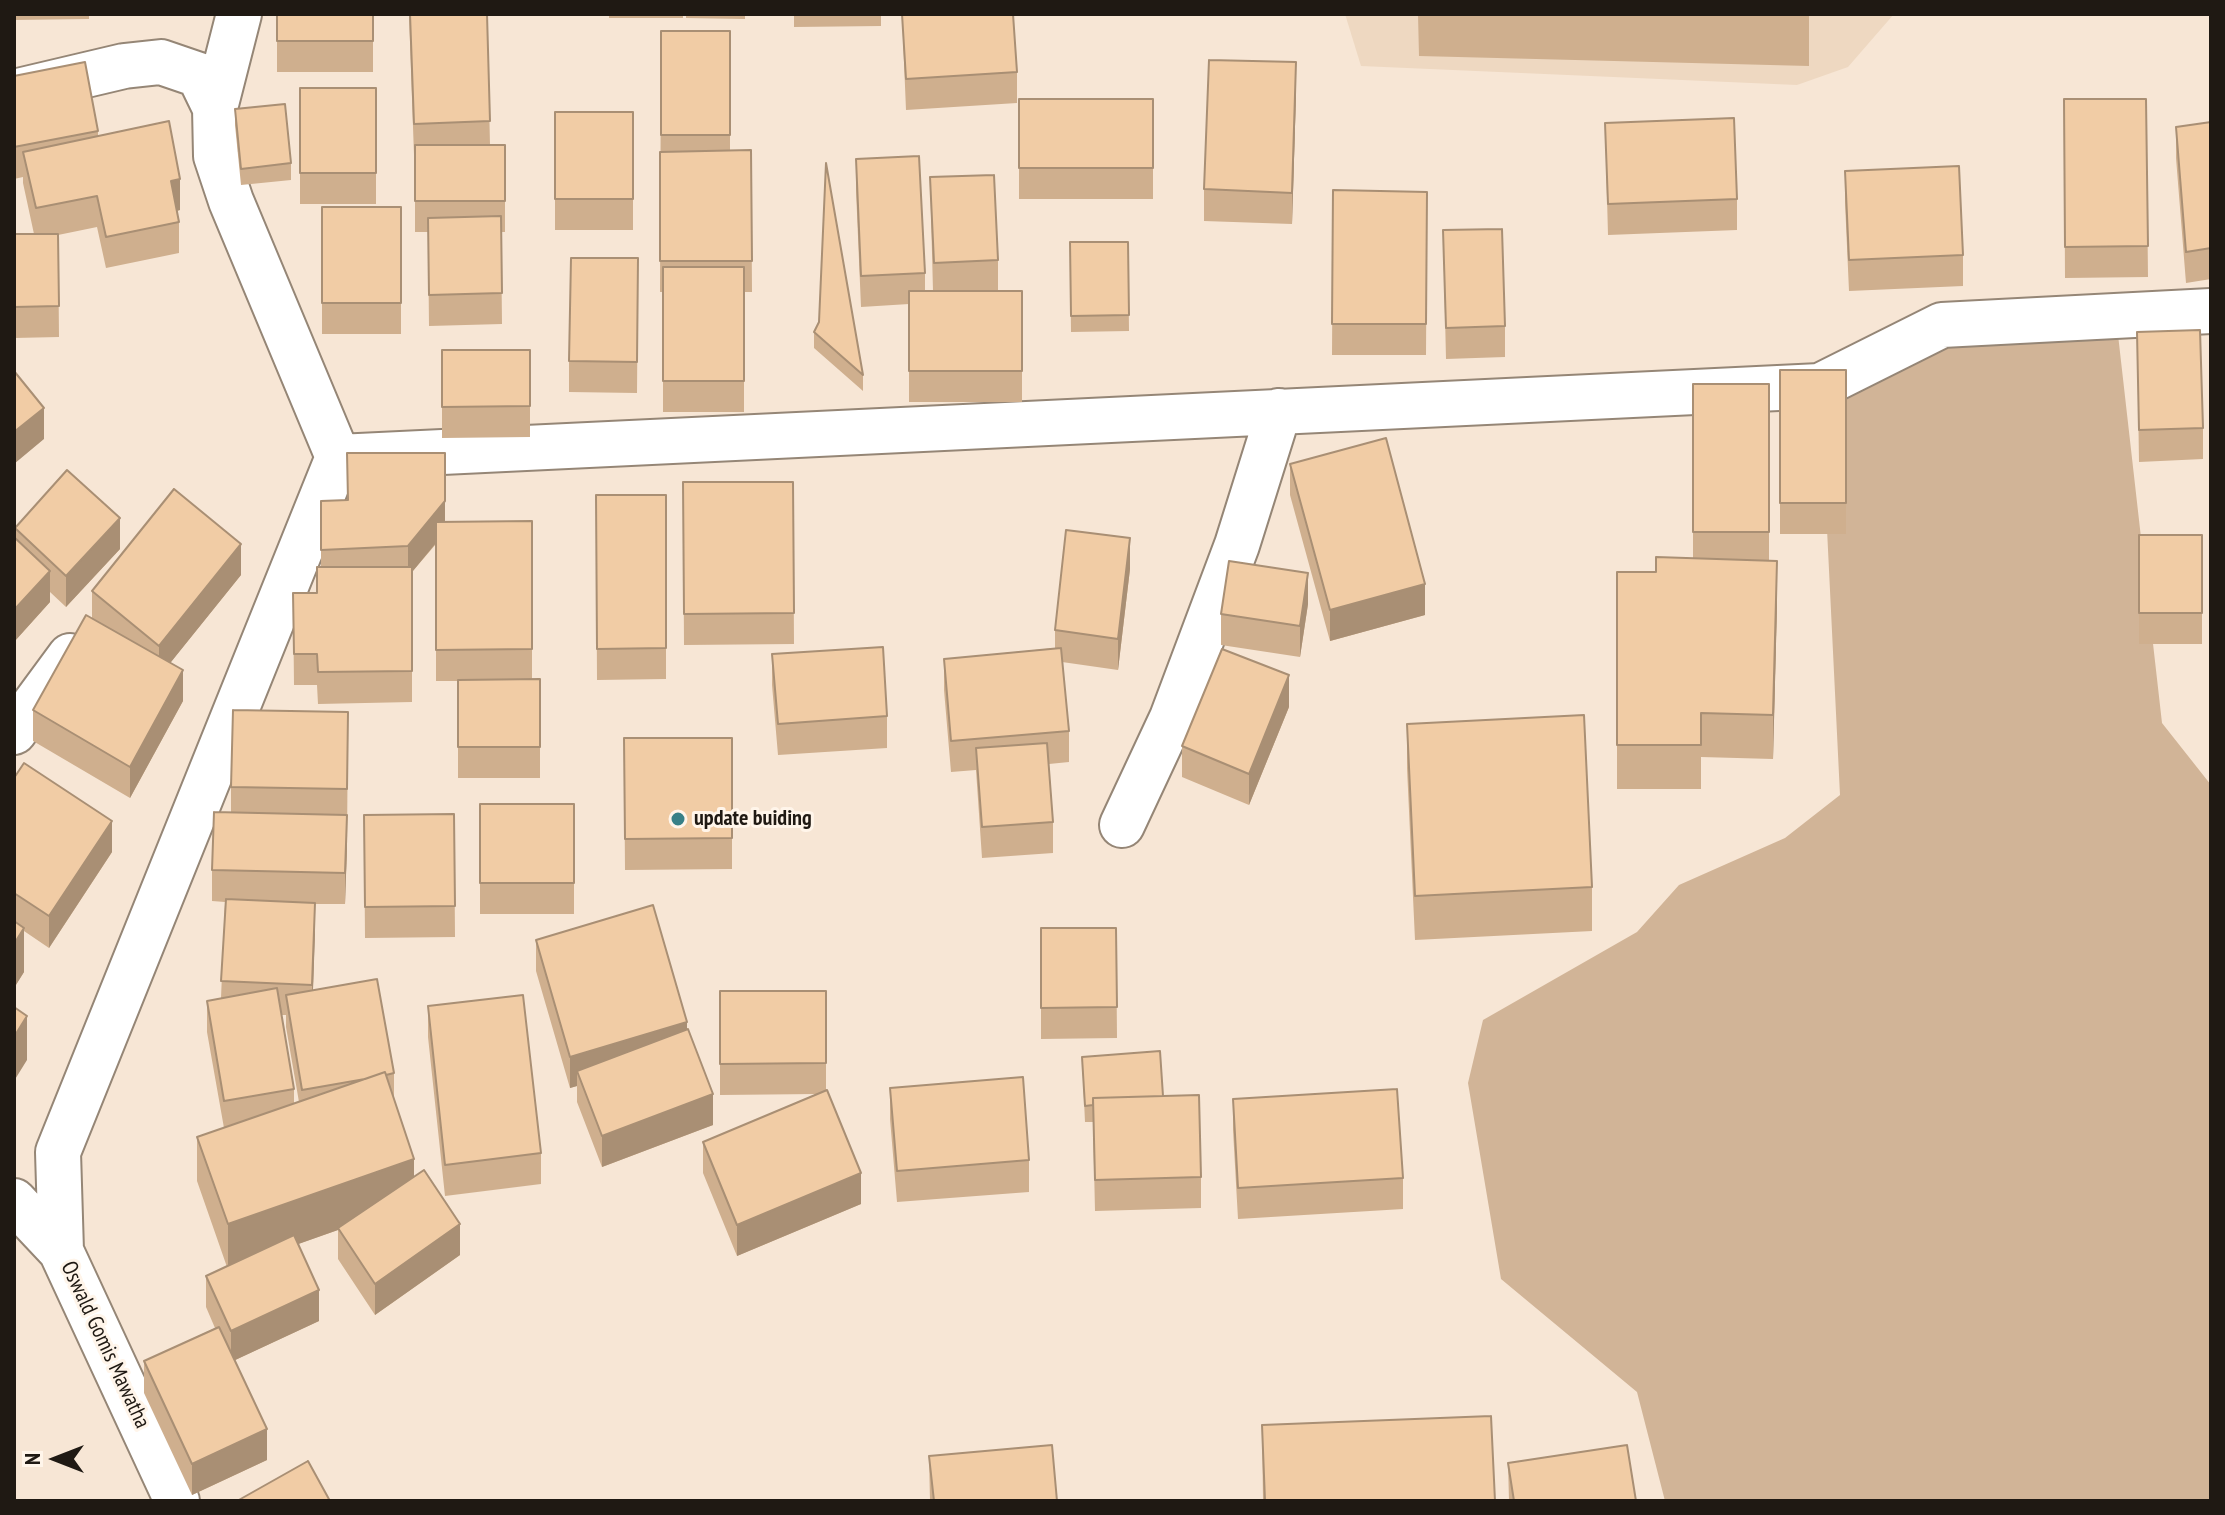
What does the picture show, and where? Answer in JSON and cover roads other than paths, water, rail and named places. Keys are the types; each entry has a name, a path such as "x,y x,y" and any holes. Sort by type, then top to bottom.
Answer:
{"street":[{"path":"61,1251 58,1152 338,457 231,201 216,156 215,108 239,14"},
{"path":"14,92 124,66 161,62 199,75 215,108"},
{"path":"338,457 1820,386 1942,325 2211,311"},
{"path":"1122,825 1172,718 1194,660 1237,545 1279,411"},
{"path":"14,732 70,656"},
{"name":"Oswald Gomis Mawatha","path":"14,1201 61,1251 177,1501"}],"place":[{"name":"update buiding","path":"678,819"}]}
